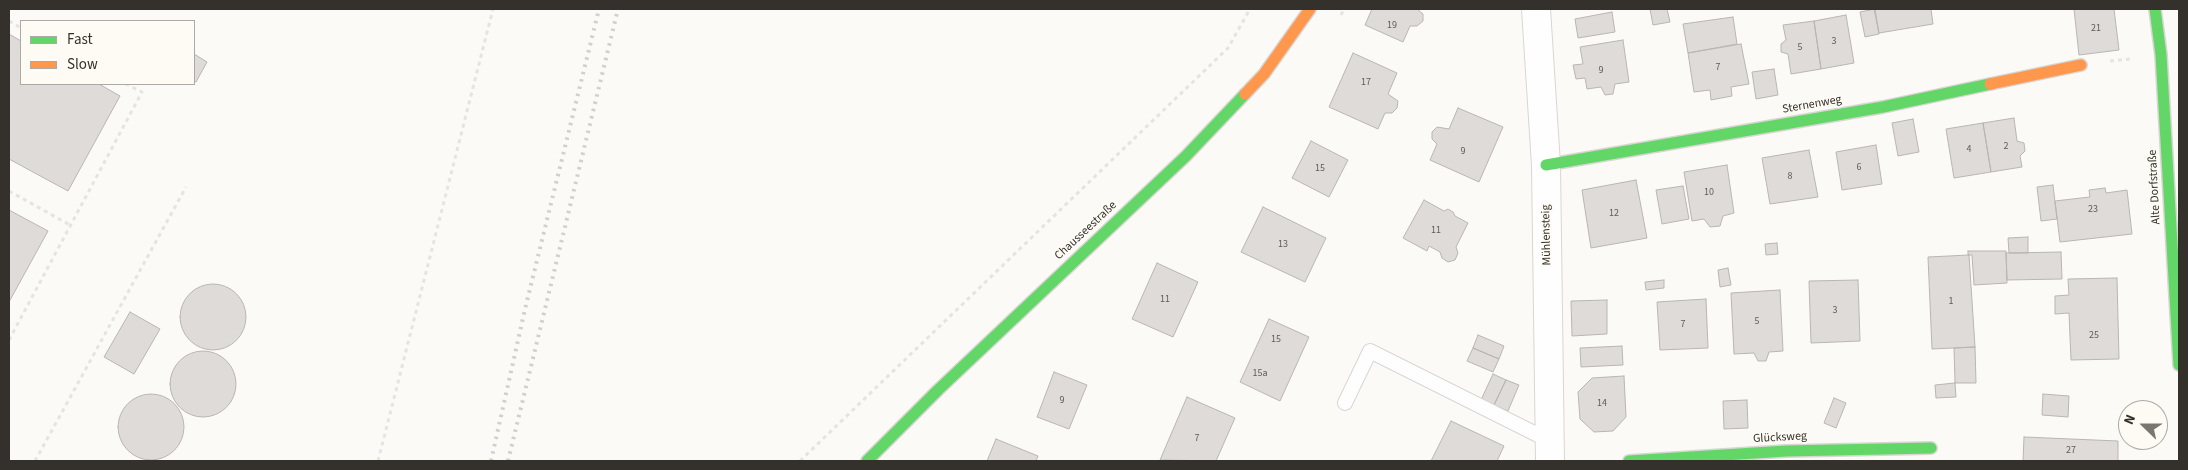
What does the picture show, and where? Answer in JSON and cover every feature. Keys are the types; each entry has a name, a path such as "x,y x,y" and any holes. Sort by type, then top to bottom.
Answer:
{"street":[{"name":"Chausseestraße","path":"867,461 1186,156 1264,74 1310,9"},
{"name":"Mühlensteig","path":"1536,9 1546,165 1550,451"},
{"name":"Alte Dorfstraße","path":"2155,9 2162,56 2179,365"},
{"name":"Sternenweg","path":"1546,165 1883,107 2081,65"},
{"name":"Glücksweg","path":"1630,461 1886,455 1931,448"}],"lane":[{"path":"1345,403 1370,352 1550,451"}],"path":[{"path":"378,461 493,9"},
{"path":"800,461 1228,48 1250,9"},
{"path":"9,21 20,27"},
{"path":"2081,65 2162,56"},
{"path":"9,340 142,92 128,85"},
{"path":"36,461 186,187"},
{"path":"9,190 70,226"}],"building":[{"path":"1372,9 1417,9 1423,14 1423,21 1417,26 1410,26 1403,42 1365,25"},
{"path":"1650,9 1667,9 1670,22 1653,25"},
{"path":"1874,9 1931,9 1933,24 1879,33"},
{"path":"1875,9 1879,34 1865,37 1860,12"},
{"path":"2074,9 2114,9 2119,50 2079,55"},
{"path":"1612,12 1615,32 1578,38 1575,19"},
{"path":"1846,15 1854,63 1821,69 1814,21"},
{"path":"1733,17 1737,44 1688,53 1683,24"},
{"path":"1814,21 1821,69 1791,74 1788,54 1781,52 1781,44 1786,40 1783,25"},
{"path":"9,34 20,40 20,85 101,85 120,96 68,191 9,159"},
{"path":"1623,40 1629,82 1615,84 1613,94 1605,95 1601,87 1587,89 1585,78 1576,79 1573,65 1583,64 1580,47"},
{"path":"1741,44 1749,84 1731,87 1732,96 1711,100 1710,90 1694,92 1688,53"},
{"path":"1353,53 1397,73 1388,94 1398,101 1397,108 1392,113 1385,113 1378,129 1329,107"},
{"path":"195,55 207,62 195,82"},
{"path":"1774,69 1778,95 1756,99 1752,72"},
{"path":"1458,108 1503,127 1479,182 1430,160 1437,144 1432,139 1432,132 1437,127 1449,129"},
{"path":"2014,118 2017,141 2024,143 2025,151 2020,156 2022,167 1991,172 1983,123"},
{"path":"1913,119 1919,152 1898,156 1892,123"},
{"path":"1983,123 1991,172 1954,178 1946,129"},
{"path":"1311,141 1348,160 1329,197 1292,178"},
{"path":"1876,145 1882,184 1842,190 1836,152"},
{"path":"1809,150 1818,197 1770,204 1762,158"},
{"path":"1727,165 1734,213 1723,216 1720,226 1710,227 1704,219 1692,221 1684,172"},
{"path":"1636,180 1647,238 1591,248 1582,190"},
{"path":"2053,185 2057,219 2041,221 2037,187"},
{"path":"1683,186 1689,219 1662,224 1656,190"},
{"path":"2105,188 2106,193 2127,190 2132,234 2060,242 2055,201 2090,197 2089,190"},
{"path":"1424,200 1444,211 1448,209 1455,216 1468,223 1456,247 1458,253 1455,260 1448,262 1442,258 1440,252 1429,246 1427,251 1403,238"},
{"path":"1263,207 1326,238 1305,282 1241,252"},
{"path":"9,210 48,231 9,302"},
{"path":"2028,237 2028,253 2009,253 2008,238"},
{"path":"1777,243 1778,254 1766,255 1765,244"},
{"path":"1968,251 2006,251 2007,283 1974,285 1972,255 1968,255"},
{"path":"2061,252 2062,279 2007,280 2006,253"},
{"path":"1969,255 1975,347 1932,349 1928,257"},
{"path":"1157,263 1198,282 1173,337 1132,319"},
{"path":"1728,268 1731,285 1720,287 1718,270"},
{"path":"2117,278 2119,359 2071,360 2069,313 2055,314 2055,296 2069,295 2068,279"},
{"path":"1664,280 1664,288 1646,290 1645,282"},
{"path":"1858,280 1860,341 1811,343 1809,281"},
{"path":"213,284 226,287 236,294 243,304 246,317 243,330 236,340 226,347 213,350 200,347 190,340 183,330 180,317 183,304 190,294 200,287"},
{"path":"1780,290 1783,351 1769,352 1766,361 1758,361 1754,353 1734,354 1731,293"},
{"path":"1706,299 1708,348 1660,350 1657,302"},
{"path":"1607,300 1607,334 1572,336 1571,301"},
{"path":"130,312 160,329 134,374 104,357"},
{"path":"1269,319 1309,337 1280,401 1240,382"},
{"path":"1478,335 1504,346 1499,359 1473,348"},
{"path":"1622,346 1623,365 1581,367 1580,348"},
{"path":"1975,347 1976,383 1955,383 1954,348"},
{"path":"1473,348 1499,359 1493,372 1467,361"},
{"path":"203,351 216,354 226,361 233,371 236,384 233,397 226,407 216,414 203,417 190,414 180,407 173,397 170,384 173,371 180,361 190,354"},
{"path":"1054,372 1087,385 1069,429 1037,417"},
{"path":"1493,374 1506,380 1494,405 1481,400"},
{"path":"1624,376 1626,417 1613,431 1594,432 1580,419 1578,392 1592,378"},
{"path":"1506,380 1519,385 1508,411 1494,405"},
{"path":"1955,383 1956,397 1936,398 1935,385"},
{"path":"151,394 164,397 174,404 181,414 184,427 181,440 174,450 164,457 151,460 138,457 128,450 121,440 118,427 121,414 128,404 138,397"},
{"path":"2043,394 2069,396 2068,417 2042,415"},
{"path":"1187,397 1235,418 1216,461 1160,460"},
{"path":"1834,398 1846,403 1836,428 1824,423"},
{"path":"1747,400 1748,428 1724,429 1723,401"},
{"path":"1451,421 1504,446 1497,461 1431,461"},
{"path":"2024,437 2118,441 2118,461 2023,461"},
{"path":"996,439 1038,456 1036,461 987,461"}],"railway":[{"path":"491,461 525,309 599,9"},
{"path":"508,461 618,9"}],"traffic: fast":[{"path":"2155,9 2161,55 2179,365"},
{"path":"1546,165 1883,107 1990,84"},
{"path":"867,461 938,390 1186,156 1245,94"},
{"path":"1629,461 1786,451 1931,448"}],"traffic: slow":[{"path":"1245,94 1264,74 1310,9"},
{"path":"1990,84 2081,65"}]}
